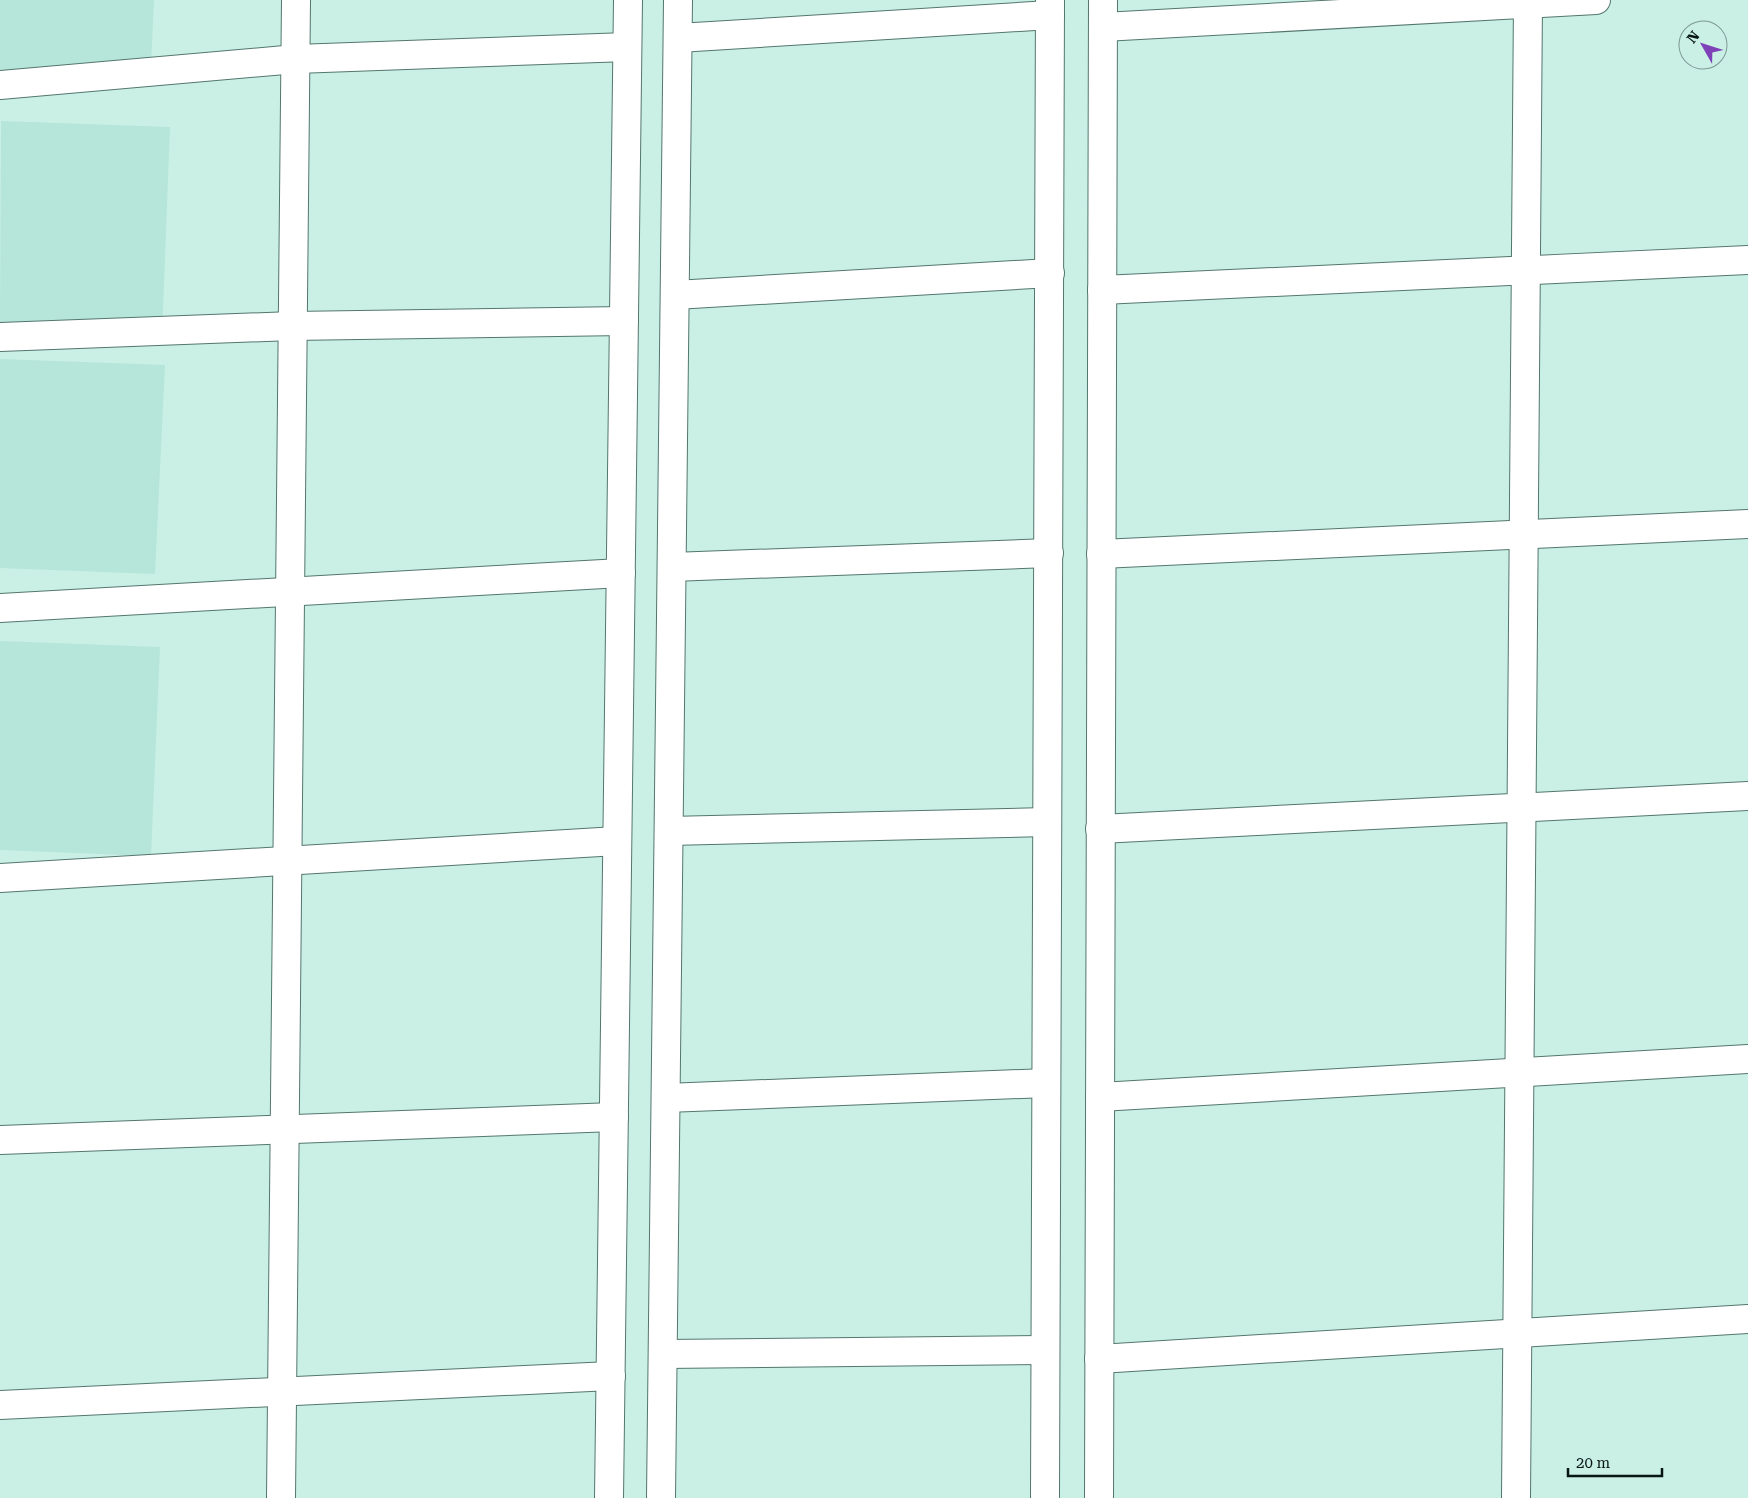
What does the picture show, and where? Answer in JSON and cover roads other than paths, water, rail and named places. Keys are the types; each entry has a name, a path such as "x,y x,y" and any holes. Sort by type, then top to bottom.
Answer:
{"street":[{"path":"281,1498 296,0"},
{"path":"609,1498 628,0"},
{"path":"661,1498 678,0"},
{"path":"1099,1498 1103,0"},
{"path":"1103,27 1528,2 1596,0"},
{"path":"1516,1498 1528,2"},
{"path":"678,38 1050,8 1045,1498"},
{"path":"0,85 296,59 627,47"},
{"path":"1102,290 1748,260"},
{"path":"675,295 1050,273"},
{"path":"0,336 292,326 624,321"},
{"path":"1101,554 1748,524"},
{"path":"672,568 1049,553"},
{"path":"0,608 621,573"},
{"path":"1100,829 1748,796"},
{"path":"669,831 1047,822"},
{"path":"0,878 617,841"},
{"path":"1100,1097 1748,1059"},
{"path":"666,1098 1046,1082"},
{"path":"0,1140 614,1117"},
{"path":"1099,1359 1748,1319"},
{"path":"663,1354 1045,1350"},
{"path":"0,1405 611,1376"}]}
